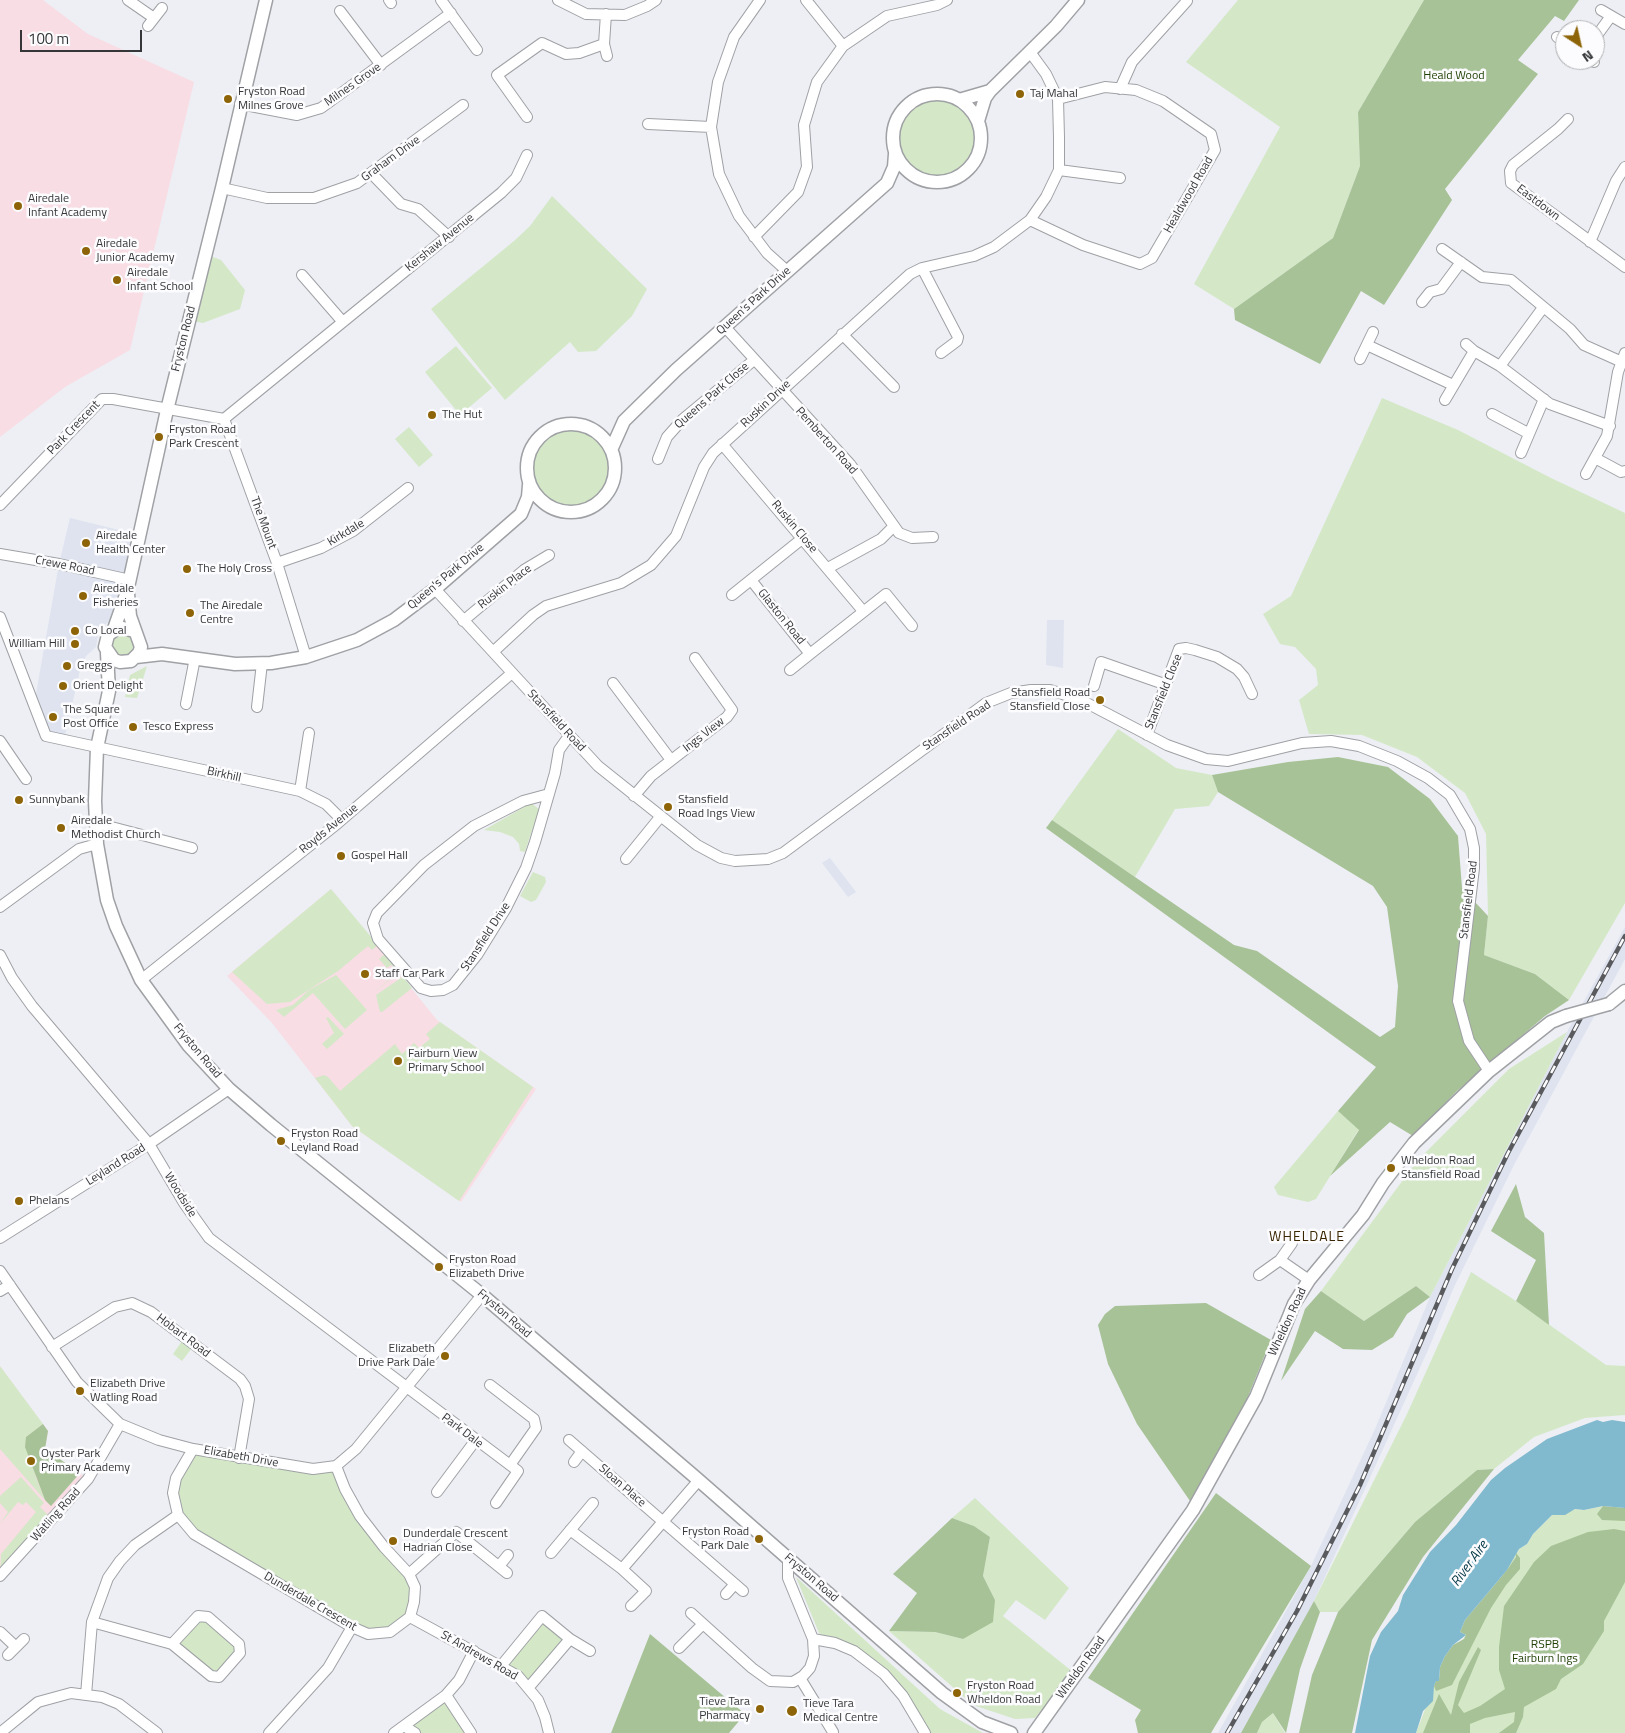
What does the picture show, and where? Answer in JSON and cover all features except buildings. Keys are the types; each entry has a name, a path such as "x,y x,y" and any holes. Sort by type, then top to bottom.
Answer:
{"street":[{"path":"128,0 151,22 162,8"},
{"name":"Fryston Road","path":"266,0 167,410 129,586 114,629 106,640 109,692 97,748 96,823 97,844 107,900 116,926 142,980 189,1046 229,1089 316,1162 482,1295 699,1480 965,1712 982,1722 1011,1733"},
{"path":"441,0 477,50"},
{"path":"558,0 586,14 625,15 656,0"},
{"path":"760,0 734,38 718,82 711,126 718,174 739,216 767,253 787,271"},
{"path":"806,0 843,46"},
{"path":"754,237 798,192 806,167 804,125 817,82 843,46 887,16 937,5 947,0"},
{"name":"Queen's Park Drive","path":"887,183 913,176 926,181 940,182 963,174 970,167 979,150 981,141 978,122 983,103 990,91 1030,52 1078,0"},
{"path":"1120,89 1132,62 1186,1"},
{"path":"1601,10 1625,24"},
{"path":"340,11 381,65"},
{"name":"Milnes Grove","path":"240,104 297,115 321,108 451,13"},
{"path":"606,14 604,44 607,56"},
{"path":"1605,25 1612,16"},
{"path":"527,117 497,75 542,43 566,54 579,53 604,44"},
{"name":"Ruskin Drive","path":"492,652 533,615 546,606 621,583 651,565 676,536 704,467 722,444 904,279 922,268 974,256 994,247 1030,220 1046,197 1058,170 1058,99 1046,74 1030,52"},
{"name":"Healdwood Road","path":"1030,220 1082,245 1140,264 1152,258 1215,150 1211,134 1163,100 1136,90 1106,87 1058,99"},
{"name":"Queen's Park Drive","path":"131,660 162,654 235,664 262,663 306,657 357,640 394,620 435,589 521,514 547,506 560,512 574,513 597,504 610,490 613,481 614,461 611,450 624,421 676,370 887,183 894,167 895,154 892,140 894,126 900,113 910,103 922,96 936,94 959,100 990,91"},
{"path":"959,100 973,113 978,122"},
{"name":"Graham Drive","path":"222,188 267,198 314,198 357,184 463,105"},
{"name":"Eastdown","path":"1568,119 1513,164 1509,177 1515,188 1625,267"},
{"path":"648,124 711,126"},
{"path":"895,154 902,166 913,176"},
{"name":"Kershaw Avenue","path":"224,419 342,321 502,193 516,178 527,155"},
{"path":"1590,242 1616,180 1625,168"},
{"path":"1058,170 1120,178"},
{"path":"371,173 401,204 418,209 449,237"},
{"path":"1442,249 1482,277 1511,280 1542,309 1570,329 1584,345 1623,358 1615,387 1610,426 1586,474"},
{"path":"1422,302 1430,292 1441,289 1461,262"},
{"path":"922,268 958,337 957,342 940,354"},
{"path":"302,275 342,321"},
{"path":"1500,366 1542,309"},
{"name":"Pemberton Road","path":"725,327 780,390 850,464 898,533 912,538 933,537"},
{"path":"1360,359 1373,332"},
{"path":"842,334 894,387"},
{"path":"1466,344 1559,408 1610,426"},
{"path":"1367,345 1453,386"},
{"path":"1445,400 1474,351"},
{"name":"Queens Park Close","path":"658,459 667,437 684,419 754,360"},
{"name":"Park Crescent","path":"0,505 102,399 113,399 167,410"},
{"path":"1521,453 1544,399"},
{"path":"167,410 224,419"},
{"path":"1492,414 1528,433"},
{"name":"The Mount","path":"224,419 278,563 306,657"},
{"name":"Queen's Park Drive","path":"595,431 624,421"},
{"path":"547,506 536,497 529,484 526,471 528,456 534,444 544,433 556,426 570,424 584,426 595,431 611,450"},
{"name":"Ruskin Close","path":"722,444 863,611"},
{"path":"1595,458 1621,472 1625,471"},
{"path":"521,514 528,497 529,484"},
{"name":"Kirkdale","path":"278,563 321,548 353,531 408,488"},
{"path":"828,568 881,539 894,526"},
{"name":"Glaston Road","path":"732,594 803,538"},
{"name":"Crewe Road","path":"0,554 59,564 129,586"},
{"name":"Ruskin Place","path":"463,620 524,570 549,555"},
{"name":"Glaston Road","path":"751,580 810,654"},
{"name":"Fryston Road","path":"109,692 141,647 137,636 129,586"},
{"name":"Stansfield Road","path":"435,589 598,766 697,844 720,858 747,862 768,859 784,853 986,703 1011,693 1024,691 1050,690 1081,700 1147,735 1206,759 1228,761 1302,743 1331,741 1359,746 1397,761 1428,778 1450,795 1470,829 1474,848 1474,868 1458,1001 1469,1040 1489,1071"},
{"name":"Glaston Road","path":"790,670 886,594 912,626"},
{"path":"0,617 46,736 97,748"},
{"path":"114,629 125,627 137,636"},
{"name":"Queen's Park Drive","path":"137,636 162,654"},
{"name":"Stansfield Close","path":"1147,735 1164,684 1179,650 1186,648 1217,657 1238,669 1252,694"},
{"path":"107,653 114,660 131,660"},
{"path":"186,704 195,658"},
{"name":"Ings View","path":"634,796 651,776 727,717 732,710 695,658"},
{"path":"1094,686 1101,662 1164,684"},
{"path":"257,707 262,663"},
{"name":"Royds Avenue","path":"142,980 341,819 512,673"},
{"name":"Ings View","path":"613,683 671,760"},
{"path":"300,791 309,733"},
{"name":"Stansfield Drive","path":"549,794 524,801 474,826 424,865 377,913 373,923 378,939 420,988 431,991 443,990 453,984 477,955 506,908 524,873 549,794 559,750 569,736"},
{"path":"0,740 26,779"},
{"name":"Birkhill","path":"97,748 300,791 326,804 341,819"},
{"path":"626,859 661,816"},
{"path":"96,823 192,848"},
{"path":"0,907 79,849 97,844"},
{"name":"Woodside","path":"0,955 12,978 32,1006 149,1144 184,1203 209,1238 406,1388"},
{"name":"Wheldon Road","path":"1034,1733 1193,1510 1256,1397 1294,1304 1309,1280 1363,1215 1382,1183 1414,1143 1489,1071 1551,1022 1609,1004 1625,991"},
{"name":"Leyland Road","path":"0,1238 149,1144 229,1089"},
{"path":"1259,1275 1280,1260 1292,1243"},
{"path":"1280,1260 1309,1280"},
{"name":"Elizabeth Drive","path":"0,1271 77,1382 120,1424 159,1440 239,1458 313,1469 336,1466"},
{"path":"0,1291 10,1285"},
{"path":"410,1617 415,1587 409,1574 360,1516 345,1490 336,1466 356,1450 482,1295"},
{"name":"Hobart Road","path":"52,1347 115,1307 132,1303 151,1312 240,1379 248,1399 239,1458"},
{"path":"490,1385 534,1419 536,1428 496,1503"},
{"name":"Park Dale","path":"406,1388 475,1441 514,1468"},
{"name":"Watling Road","path":"0,1576 88,1479 120,1424"},
{"name":"Sloan Place","path":"569,1440 743,1591"},
{"path":"437,1492 475,1441"},
{"path":"86,1695 92,1622 108,1578 120,1560 141,1540 178,1516 173,1493 176,1478 193,1449"},
{"path":"574,1462 582,1451"},
{"path":"622,1569 699,1480"},
{"path":"550,1554 593,1503"},
{"name":"Dunderdale Crescent","path":"178,1516 194,1534 352,1628 368,1634 378,1635 390,1632 410,1617"},
{"path":"570,1530 622,1569 646,1590 631,1606"},
{"path":"409,1574 456,1532 503,1570 508,1556"},
{"path":"691,1613 752,1668 770,1681 793,1682 810,1668 814,1656 812,1639 788,1578 788,1558"},
{"path":"726,1594 735,1584"},
{"path":"92,1622 172,1644 210,1676 219,1677 240,1653 239,1644 208,1617 198,1616 172,1644"},
{"path":"501,1666 542,1616 570,1639 590,1651"},
{"name":"St Andrews Road","path":"410,1617 518,1676 529,1687 545,1717 549,1733"},
{"path":"679,1648 703,1624"},
{"path":"269,1733 328,1668 352,1628"},
{"path":"0,1632 16,1647"},
{"path":"8,1655 24,1639"},
{"path":"529,1687 570,1639"},
{"path":"812,1639 835,1643 854,1652 884,1674 903,1696 925,1733"},
{"path":"394,1733 446,1695 458,1680 474,1651"},
{"path":"800,1678 832,1732"},
{"path":"0,1733 38,1702 71,1693 102,1697 119,1704 157,1733"},
{"path":"446,1695 471,1733"},
{"path":"404,1726 415,1733"}],"shaded area":[{"path":"0,0 43,0 88,34 194,82 130,350 65,387 0,437"},
{"path":"70,518 139,535 118,615 99,629 96,647 86,656 80,670 64,740 46,736 34,705 59,564"},
{"path":"1047,620 1064,620 1063,668 1046,665"},
{"path":"830,858 856,892 848,897 822,863"},
{"name":"Fairburn View Primary School","path":"331,889 437,1020 536,1089 461,1202 352,1126 272,1023 227,976"},
{"path":"1625,927 1625,959 1515,1163 1454,1287 1428,1350 1314,1601 1241,1733 1218,1733 1311,1566 1375,1429 1430,1297 1567,1032"},
{"name":"Oyster Park Primary Academy","path":"0,1366 48,1431 45,1449 88,1479 0,1576"}],"green space":[{"path":"1238,0 1424,0 1358,112 1360,166 1333,238 1234,309 1194,284 1280,127 1186,62"},
{"name":"Heald Wood","path":"1424,0 1579,0 1565,20 1555,16 1518,60 1538,74 1445,189 1452,200 1384,305 1361,291 1320,364 1235,320 1234,309 1333,238 1360,166 1358,112"},
{"path":"929,98 945,98 959,105 970,116 977,130 977,146 974,153 959,171 945,178 929,178 915,171 904,160 897,146 897,130 904,116 915,105"},
{"path":"552,196 647,289 632,316 596,351 578,352 570,342 505,400 431,309 514,241 530,226"},
{"path":"210,256 221,260 245,290 240,309 203,323 193,321"},
{"path":"456,346 492,388 460,415 425,372"},
{"path":"1382,398 1458,430 1551,478 1625,513 1625,903 1569,1000 1535,974 1484,955 1488,916 1486,834 1465,793 1417,757 1362,735 1309,734 1299,700 1318,685 1316,669 1295,647 1280,644 1263,614 1291,596"},
{"path":"409,427 433,455 419,467 395,439"},
{"path":"571,429 586,432 599,441 608,454 611,469 608,484 599,497 586,506 571,509 556,506 543,497 534,484 531,469 534,454 543,441 556,432"},
{"path":"119,633 127,633 134,640 134,648 127,655 119,655 112,648 112,640"},
{"path":"147,666 137,698 125,697 130,675"},
{"path":"1118,729 1176,768 1212,775 1218,792 1209,806 1175,809 1135,877 1052,820"},
{"path":"1338,757 1388,767 1430,799 1458,836 1462,888 1488,916 1484,955 1535,974 1569,1000 1545,1016 1457,1091 1413,1136 1390,1122 1330,1176 1359,1130 1338,1111 1376,1067 1046,828 1052,820 1234,945 1257,951 1380,1037 1395,1027 1398,986 1387,907 1373,886 1218,792 1212,775 1288,762"},
{"path":"531,803 539,809 525,852 520,851 519,844 513,837 500,832 484,830"},
{"path":"533,872 545,877 546,882 536,900 531,902 520,896"},
{"path":"331,889 378,945 372,950 368,946 338,971 290,1002 267,1004 232,972"},
{"path":"385,954 399,972 372,994 393,976 389,971 393,967 391,965 387,968 379,959"},
{"path":"401,974 412,988 380,1012 376,995 401,978"},
{"path":"336,975 367,1010 345,1029 313,993 284,1017 276,1010 293,1005 309,990"},
{"path":"328,1017 344,1034 327,1049 322,1044 334,1033 326,1018"},
{"path":"440,1022 533,1087 459,1201 352,1126 315,1078 324,1075 328,1077 340,1091 395,1044 402,1054 414,1043 419,1048 430,1039 426,1034"},
{"path":"1567,1032 1430,1297 1416,1286 1364,1321 1321,1291 1417,1161 1509,1069"},
{"path":"1338,1111 1359,1129 1316,1199 1308,1202 1278,1195 1274,1187"},
{"path":"1516,1184 1525,1217 1544,1233 1549,1325 1516,1301 1536,1260 1491,1231"},
{"path":"1471,1272 1516,1301 1606,1365 1625,1366 1625,1415 1585,1418 1534,1437 1494,1469 1477,1470 1415,1522 1338,1612 1320,1612 1314,1601 1407,1414"},
{"path":"1416,1286 1430,1297 1407,1314 1393,1337 1372,1350 1343,1349 1315,1331 1281,1381 1305,1309 1321,1291 1364,1321"},
{"path":"1206,1303 1271,1340 1247,1399 1190,1501 1137,1424 1108,1364 1098,1325 1105,1314 1115,1306"},
{"path":"182,1341 192,1348 182,1361 173,1354"},
{"path":"0,1366 43,1424 26,1437 36,1478 45,1500 0,1449"},
{"path":"43,1424 48,1431 45,1449 80,1473 51,1506 45,1500 25,1447 26,1437"},
{"path":"193,1449 313,1469 336,1466 345,1489 409,1574 414,1602 400,1626 368,1634 194,1534 178,1515 176,1478"},
{"path":"1494,1469 1423,1557 1372,1640 1352,1733 1299,1733 1312,1675 1338,1612 1415,1522 1477,1470"},
{"path":"21,1477 44,1503 40,1507 52,1519 0,1576 1,1554 36,1512 26,1502 23,1505 18,1502 0,1524 8,1512 0,1503 0,1496"},
{"path":"1216,1493 1311,1566 1211,1733 1138,1733 1135,1720 1141,1710 1088,1678"},
{"path":"975,1498 1069,1588 1045,1620 1016,1600 1003,1616 1073,1672 1035,1718 1015,1719 973,1705 889,1631 935,1632 963,1639 995,1600 983,1576 990,1537 974,1526 952,1518"},
{"name":"RSPB Fairburn Ings","path":"1603,1506 1625,1508 1625,1733 1416,1733 1434,1686 1519,1549 1527,1544 1533,1534 1552,1515 1575,1509 1584,1510"},
{"path":"1603,1506 1625,1508 1625,1521 1602,1520 1597,1514"},
{"path":"952,1518 974,1526 990,1537 983,1576 995,1600 993,1622 963,1639 935,1632 889,1631 917,1593 893,1574"},
{"path":"1614,1529 1625,1531 1625,1582 1604,1621 1604,1631 1583,1664 1561,1679 1556,1689 1524,1707 1523,1717 1516,1733 1499,1733 1514,1722 1515,1712 1485,1718 1470,1724 1470,1733 1423,1733 1439,1694 1451,1715 1459,1682 1478,1647 1481,1650 1458,1705 1464,1713 1480,1706 1505,1689 1499,1670 1499,1647 1504,1606 1534,1562 1551,1546 1588,1532"},
{"path":"1516,1553 1520,1558 1520,1569 1506,1585 1491,1608 1452,1685 1436,1691 1434,1686 1436,1680 1439,1681 1440,1667 1445,1656 1453,1645 1464,1639 1466,1635 1460,1632 1465,1620 1507,1570 1516,1557"},
{"path":"796,1577 940,1709 983,1733 925,1733 884,1674 819,1633"},
{"path":"1314,1601 1320,1612 1300,1669 1286,1733 1273,1713 1262,1722 1257,1733 1241,1733"},
{"path":"198,1616 239,1644 240,1653 219,1677 172,1644"},
{"path":"542,1616 570,1639 529,1687 501,1666"},
{"path":"650,1634 745,1714 729,1733 611,1733"},
{"path":"446,1695 471,1733 415,1733 404,1726"},
{"path":"1273,1713 1285,1733 1257,1733 1262,1722"}],"water":[{"name":"River Aire","path":"1597,1420 1603,1422 1612,1420 1625,1422 1625,1508 1603,1506 1584,1510 1575,1509 1565,1515 1552,1515 1533,1534 1527,1544 1519,1549 1507,1570 1465,1620 1460,1632 1466,1635 1453,1645 1445,1656 1440,1667 1439,1681 1436,1681 1434,1686 1433,1701 1423,1711 1416,1733 1355,1733 1370,1656 1381,1632 1398,1611 1403,1595 1430,1552 1456,1525 1491,1480 1505,1468 1547,1439"}],"railway":[{"path":"1227,1733 1297,1611 1360,1485 1452,1269 1508,1153 1625,936"}],"place":[{"name":"Taj Mahal","path":"1020,94"},
{"name":"Fryston Road Milnes Grove","path":"228,99"},
{"name":"Airedale Infant Academy","path":"18,206"},
{"name":"Airedale Junior Academy","path":"86,251"},
{"name":"Airedale Infant School","path":"117,280"},
{"name":"The Hut","path":"432,415"},
{"name":"Fryston Road Park Crescent","path":"159,437"},
{"name":"Airedale Health Center","path":"86,543"},
{"name":"The Holy Cross","path":"187,569"},
{"name":"Airedale Fisheries","path":"83,596"},
{"name":"The Airedale Centre","path":"190,613"},
{"name":"Co Local","path":"75,631"},
{"name":"William Hill","path":"75,644"},
{"name":"Greggs","path":"67,666"},
{"name":"Orient Delight","path":"63,686"},
{"name":"Stansfield Road Stansfield Close","path":"1100,700"},
{"name":"The Square Post Office","path":"53,717"},
{"name":"Tesco Express","path":"133,727"},
{"name":"Sunnybank","path":"19,800"},
{"name":"Stansfield Road Ings View","path":"668,807"},
{"name":"Airedale Methodist Church","path":"61,828"},
{"name":"Gospel Hall","path":"341,856"},
{"name":"Staff Car Park","path":"365,974"},
{"name":"Fairburn View Primary School","path":"398,1061"},
{"name":"Fryston Road Leyland Road","path":"281,1141"},
{"name":"Wheldon Road Stansfield Road","path":"1391,1168"},
{"name":"Phelans","path":"19,1201"},
{"name":"Fryston Road Elizabeth Drive","path":"439,1267"},
{"name":"Elizabeth Drive Park Dale","path":"445,1356"},
{"name":"Elizabeth Drive Watling Road","path":"80,1391"},
{"name":"Oyster Park Primary Academy","path":"31,1461"},
{"name":"Fryston Road Park Dale","path":"759,1539"},
{"name":"Dunderdale Crescent Hadrian Close","path":"393,1541"},
{"name":"Fryston Road Wheldon Road","path":"957,1693"},
{"name":"Tieve Tara Pharmacy","path":"760,1709"},
{"name":"Tieve Tara Medical Centre","path":"792,1711"}],"district":[{"name":"WHELDALE","path":"1307,1238"}]}
